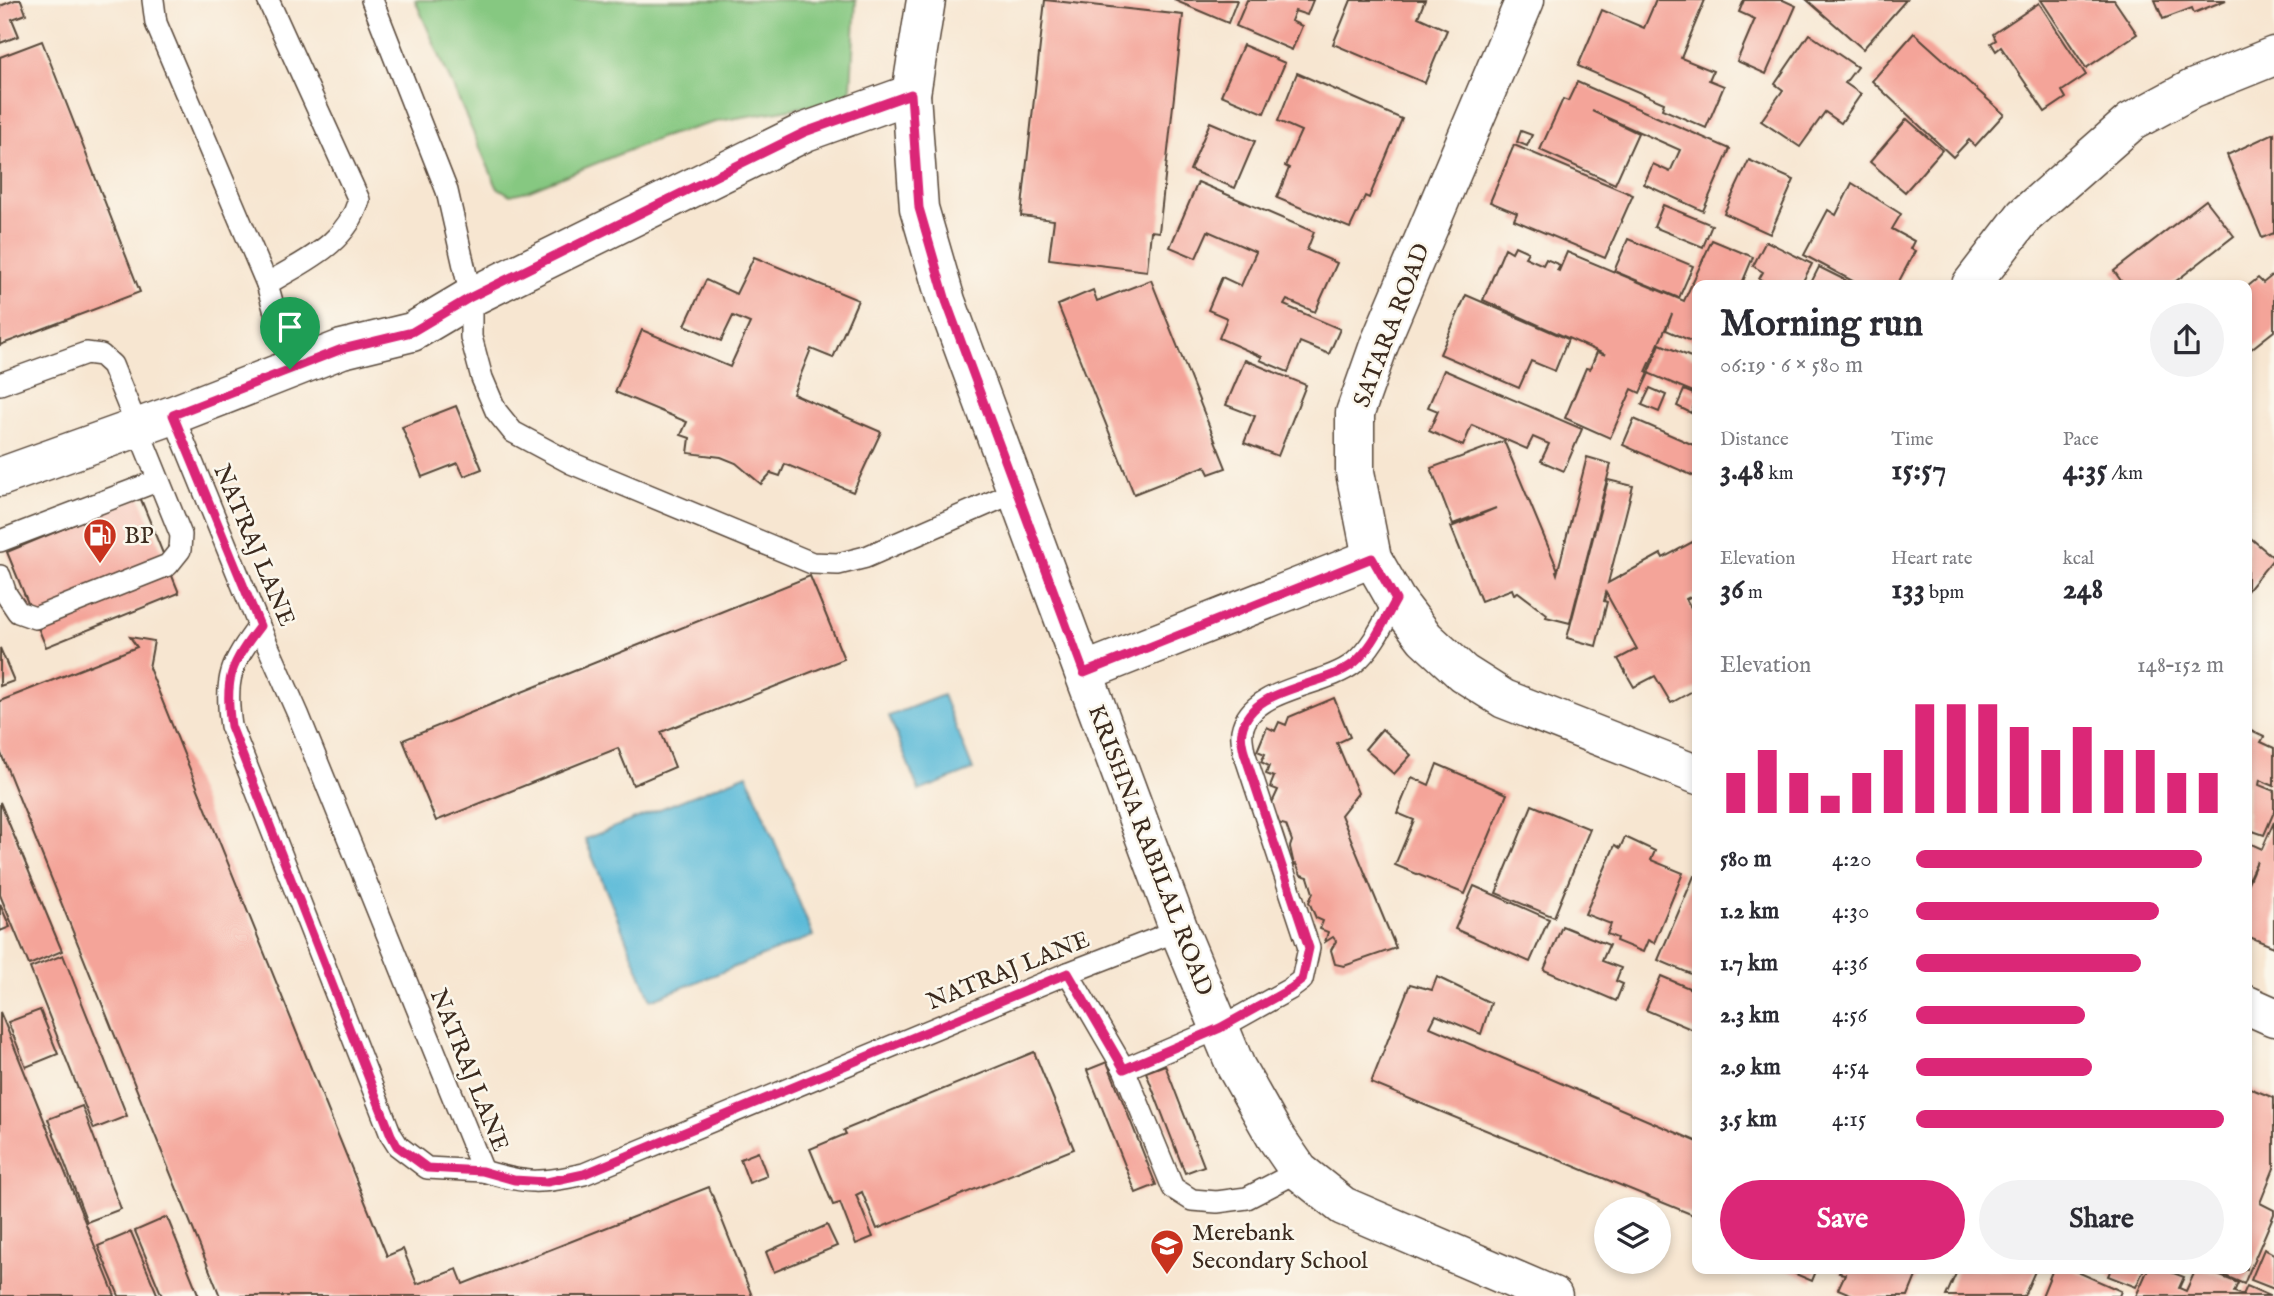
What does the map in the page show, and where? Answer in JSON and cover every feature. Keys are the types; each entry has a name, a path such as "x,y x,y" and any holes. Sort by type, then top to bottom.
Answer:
{"street":[{"name":"KRISHNA RABILAL ROAD","path":"926,0 911,94 919,208 946,301 1179,930 1236,1067 1275,1136 1299,1171 1343,1206 1553,1296"},
{"name":"SATARA ROAD","path":"1525,0 1379,345 1355,413 1355,471 1372,558 1396,600 1425,638 1463,673 1504,699 1692,773"},
{"path":"1975,280 2024,216 2131,122 2192,89 2274,56"},
{"path":"0,477 173,415 342,349 412,332 471,297 805,132 911,94"},
{"path":"1084,673 1372,558"},
{"path":"2252,1007 2274,1017"}],"lane":[{"path":"153,0 156,23 267,284 290,369"},
{"path":"267,284 321,251 343,233 354,216 359,200 268,0"},
{"path":"372,0 447,191 471,297 471,337 482,378 496,411 513,432 571,463 811,563 838,564 866,557 1015,492"},
{"path":"0,384 86,353 101,355 112,365 181,535 180,551 168,565 35,618 18,612 6,594 0,576"},
{"name":"NATRAJ LANE","path":"173,415 299,714 482,1171 514,1180 547,1182 584,1174 1068,973 1179,930"},
{"path":"0,541 157,481"},
{"path":"1124,1069 1220,1028 1302,980 1309,948 1244,752 1241,732 1252,712 1269,698 1340,673 1354,663 1368,648 1396,600"},
{"path":"260,626 241,651 232,671 226,695 231,726 391,1135 397,1146 427,1168 482,1171"},
{"path":"1068,973 1124,1069 1173,1188 1192,1200 1217,1202 1247,1198 1299,1171"}],"green space":[{"path":"415,0 856,0 851,88 844,100 719,121 662,137 527,191 510,195 497,187"}],"water":[{"path":"943,695 973,770 919,791 889,716"},
{"path":"747,774 813,936 651,1000 585,839"}],"building":[{"path":"21,0 26,14 12,19 19,36 0,43 0,6"},
{"path":"1045,0 1183,15 1159,232 1151,231 1147,271 1049,259 1054,220 1021,216"},
{"path":"1174,0 1237,0 1228,23"},
{"path":"1247,0 1313,0 1307,15 1295,11 1291,21 1302,26 1292,50 1236,26"},
{"path":"1351,0 1425,0 1418,17 1447,30 1425,83 1333,44"},
{"path":"1656,0 1705,0 1681,58 1713,71 1709,80 1724,86 1706,128 1662,109 1664,103 1578,66 1602,10 1644,28"},
{"path":"1744,0 1783,0 1796,6 1766,74 1737,61 1755,19 1739,12"},
{"path":"1807,0 1906,0 1863,49"},
{"path":"2041,0 2114,0 2137,34 2086,68"},
{"path":"2155,0 2226,0 2194,13 2192,8 2163,19"},
{"path":"2039,3 2086,75 2062,91 2066,98 2045,112 2001,47 1996,51 1991,43 1996,40 1993,34"},
{"path":"1914,33 2004,114 1975,146 1969,140 1953,157 1872,81"},
{"path":"1809,34 1857,67 1845,83 1861,94 1841,123 1825,112 1800,147 1761,121 1783,90 1775,84"},
{"path":"42,41 140,292 0,345 0,57"},
{"path":"1243,45 1285,63 1264,113 1221,95"},
{"path":"1297,73 1402,119 1369,198 1365,196 1350,228 1277,198 1289,168 1285,166 1301,131 1278,121"},
{"path":"1577,82 1730,149 1703,211 1644,184 1653,164 1670,172 1680,150 1592,111 1638,133 1615,184 1540,150 1563,99 1568,101"},
{"path":"1907,119 1942,150 1905,192 1870,162"},
{"path":"1210,122 1255,141 1235,188 1190,170"},
{"path":"1521,131 1532,135 1527,146 1517,142"},
{"path":"2274,133 2274,233 2262,238 2227,155"},
{"path":"1514,145 1633,195 1605,258 1514,220 1517,213 1490,202"},
{"path":"1749,160 1794,180 1770,234 1724,213"},
{"path":"1198,182 1314,232 1307,250 1337,263 1315,312 1287,300 1284,305 1340,329 1329,354 1300,342 1288,372 1219,338 1227,318 1208,310 1222,277 1241,286 1256,252 1208,231 1196,258 1170,247"},
{"path":"1852,183 1901,214 1892,229 1914,241 1910,249 1915,251 1900,280 1851,280 1804,255 1828,210 1836,215"},
{"path":"2206,200 2234,236 2177,280 2120,280 2114,271"},
{"path":"1663,205 1712,225 1703,247 1654,227"},
{"path":"1628,239 1693,266 1679,298 1614,271"},
{"path":"1712,240 1753,257 1743,280 1694,280"},
{"path":"1766,241 1812,264 1804,280 1761,280 1759,279 1763,272 1753,266"},
{"path":"1515,246 1528,252 1525,257 1543,265 1546,259 1560,265 1557,270 1559,271 1567,252 1684,301 1692,284 1692,341 1666,330 1672,314 1646,372 1649,373 1640,393 1632,389 1610,438 1565,418 1586,368 1590,369 1597,352 1606,355 1483,300 1505,248 1512,252"},
{"path":"754,257 858,300 833,358 811,349 793,394 881,432 853,492 785,464 780,476 771,473 761,484 736,463 721,457 688,453 690,438 681,435 687,422 615,392 642,330 730,367 750,323 733,316 721,341 685,325 706,280 736,294"},
{"path":"1819,267 1845,280 1812,280"},
{"path":"2274,274 2274,331 2252,348 2252,283 2258,278 2263,283"},
{"path":"1151,280 1226,468 1209,474 1205,466 1134,494 1058,305 1093,290 1097,301"},
{"path":"1466,295 1568,339 1555,371 1531,361 1519,388 1440,354"},
{"path":"1660,344 1692,357 1692,391 1648,373"},
{"path":"1245,360 1306,385 1278,456 1244,443 1255,416 1226,405"},
{"path":"1444,370 1582,429 1564,471 1541,461 1549,444 1533,437 1527,449 1472,425 1463,446 1429,431 1438,411 1428,407"},
{"path":"1650,388 1666,395 1659,412 1642,405"},
{"path":"1684,390 1692,393 1691,413 1677,406"},
{"path":"456,406 482,469 464,476 458,463 422,477 402,427"},
{"path":"1634,419 1692,444 1692,475 1623,445"},
{"path":"1504,441 1558,570 1557,574 1587,457 1611,464 1570,623 1546,617 1547,614 1518,592 1514,594 1512,589 1481,601 1451,527 1496,508 1453,524 1431,468"},
{"path":"1608,480 1633,486 1608,583 1661,554 1663,558 1692,542 1692,596 1686,599 1692,610 1692,691 1671,703 1655,676 1634,687 1618,659 1637,649 1606,593 1604,601 1607,602 1596,646 1567,638"},
{"path":"140,497 179,593 46,647 7,552"},
{"path":"2252,539 2274,558 2252,585"},
{"path":"810,576 844,659 661,732 675,767 633,785 618,748 436,821 403,740"},
{"path":"130,637 154,641 149,668 387,1256 403,1249 417,1284 457,1269 463,1284 709,1187 752,1296 220,1296 0,751 0,701 137,647"},
{"path":"0,648 14,681 0,686"},
{"path":"1334,698 1350,737 1337,743 1358,793 1341,815 1396,948 1344,966 1335,964 1331,950 1336,941 1333,937 1325,942 1328,932 1320,929 1323,921 1316,918 1309,902 1313,893 1308,877 1301,875 1296,864 1294,865 1290,847 1292,841 1286,825 1278,823 1271,805 1278,790 1270,787 1274,777 1266,774 1269,766 1261,762 1265,754 1257,751 1267,727 1275,731 1279,722 1286,725 1289,717"},
{"path":"1382,729 1411,755 1394,774 1365,749"},
{"path":"2252,731 2264,737 2261,742 2274,748 2274,786 2260,780 2259,785 2274,791 2274,812 2264,835 2252,831"},
{"path":"1437,764 1507,794 1465,894 1395,865 1414,820 1397,813 1412,777 1429,785"},
{"path":"0,802 62,951 29,965 0,895"},
{"path":"1532,805 1590,829 1554,917 1496,893"},
{"path":"2274,822 2274,947 2252,938 2252,873 2257,861 2252,872 2252,844 2262,849"},
{"path":"1625,837 1655,851 1651,860 1683,873 1654,943 1648,940 1643,952 1616,941 1617,938 1607,934 1611,924 1585,914 1615,845 1620,848"},
{"path":"1692,881 1692,974 1658,960"},
{"path":"1474,886 1549,919 1530,962 1455,929"},
{"path":"0,904 10,927 0,931"},
{"path":"1562,926 1609,945 1602,961 1621,968 1616,981 1623,984 1616,1001 1544,970"},
{"path":"63,955 127,1116 94,1129 30,968"},
{"path":"1661,976 1692,989 1692,1029 1646,1010"},
{"path":"1437,977 1491,1003 1481,1034 1436,1015 1430,1027 1692,1139 1692,1215 1671,1206 1671,1197 1649,1197 1371,1083 1410,984 1432,990"},
{"path":"40,1010 58,1054 26,1067 8,1022"},
{"path":"0,1012 10,1036 115,1296 0,1296"},
{"path":"1034,1052 1074,1149 877,1229 862,1192 856,1195 873,1237 856,1244 840,1203 833,1205 810,1149 846,1134 844,1130"},
{"path":"1107,1062 1156,1185 1136,1193 1087,1070"},
{"path":"1165,1065 1204,1166 1185,1173 1146,1072"},
{"path":"2252,1089 2274,1098 2274,1168 2260,1203 2274,1210 2252,1265"},
{"path":"82,1106 121,1209 87,1222 48,1119"},
{"path":"758,1152 767,1176 749,1183 740,1159"},
{"path":"167,1217 199,1296 162,1296 135,1231"},
{"path":"827,1225 837,1246 774,1272 766,1252"},
{"path":"131,1232 158,1296 119,1296 98,1246"},
{"path":"2264,1249 2274,1254 2274,1289 2251,1280"},
{"path":"1796,1274 1815,1274 1812,1281"},
{"path":"1845,1274 1917,1274 1908,1296 1855,1296 1838,1289"},
{"path":"1956,1274 2034,1274 2024,1296 1946,1296"},
{"path":"2051,1274 2082,1274 2121,1291 2119,1296 2042,1296"},
{"path":"2109,1274 2142,1274 2136,1287 2108,1276"},
{"path":"2146,1274 2176,1274 2184,1277 2179,1288 2186,1291 2194,1274 2216,1274 2238,1283 2234,1292 2243,1295 2247,1286 2270,1296 2136,1296"},
{"path":"2221,1274 2248,1274 2244,1284"}],"place":[{"name":"BP","path":"100,565"},
{"name":"Merebank Secondary School","path":"1167,1276"}],"route":[{"path":"911,94 919,208 946,301 1084,673 1372,558 1396,600 1368,648 1354,663 1340,673 1269,698 1257,706 1241,732 1244,752 1309,948 1302,980 1220,1028 1124,1069 1068,973 584,1174 547,1182 514,1180 482,1171 427,1168 397,1146 391,1135 231,726 226,695 232,671 241,651 260,626 173,415 290,369 342,349 412,332 471,297 805,132 911,94"}]}
